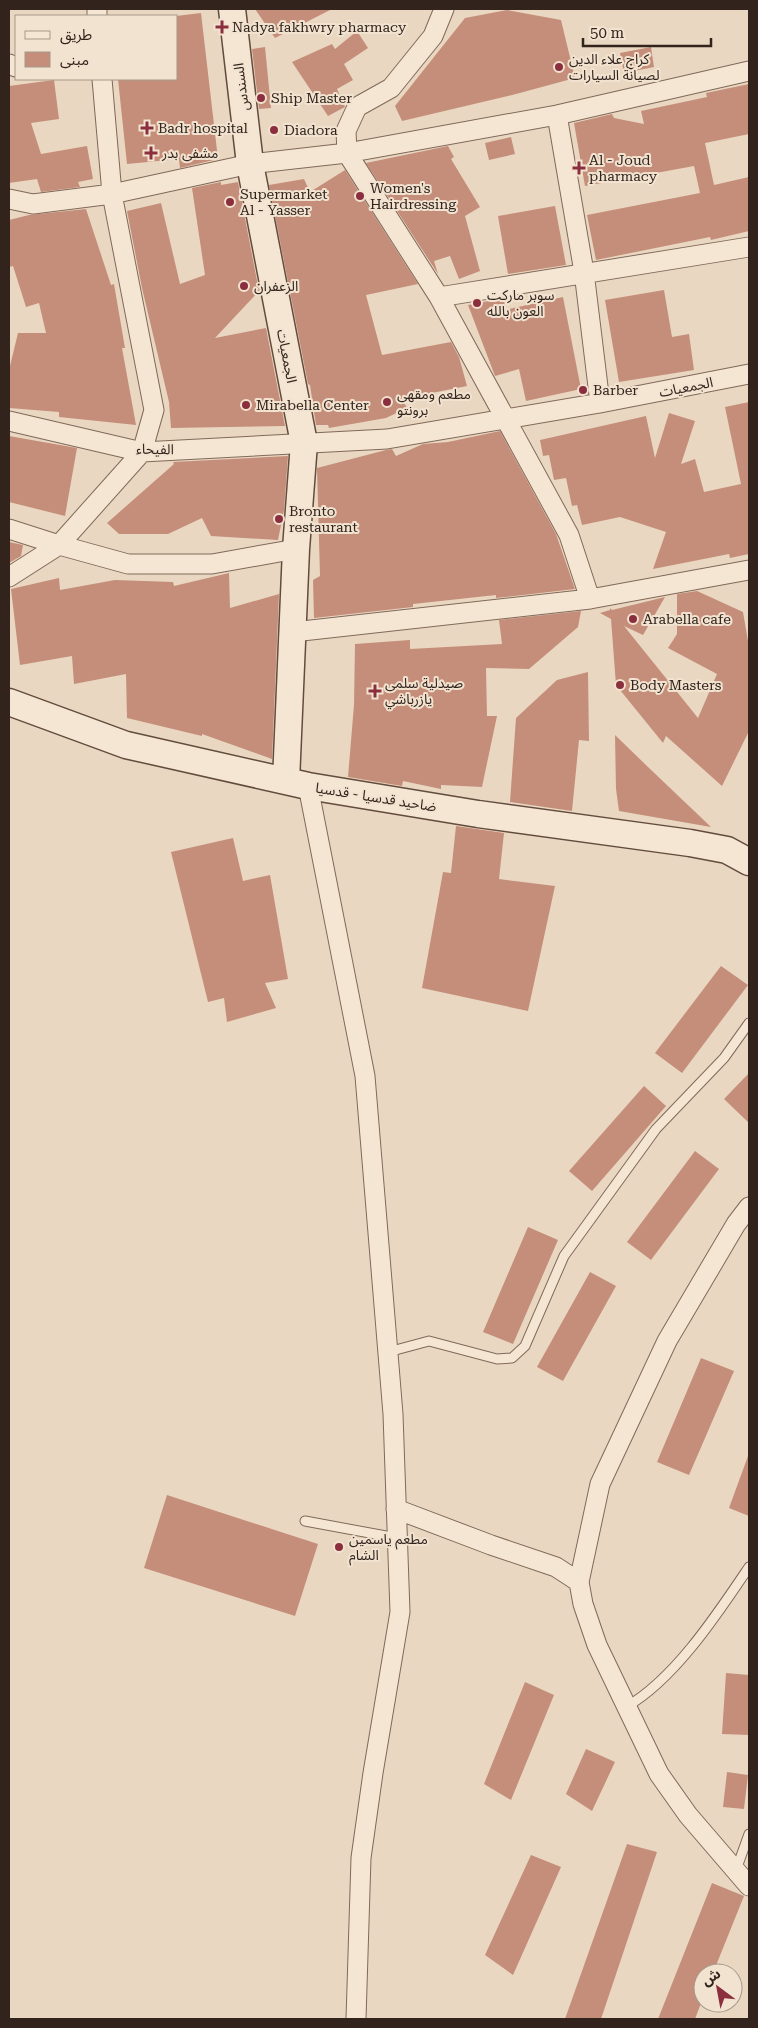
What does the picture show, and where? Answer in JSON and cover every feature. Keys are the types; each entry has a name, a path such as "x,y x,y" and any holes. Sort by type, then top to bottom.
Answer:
{"main road":[{"name":"السندس","path":"232,9 250,164"},
{"name":"الجمعيات","path":"250,164 304,443"},
{"path":"297,784 292,632 304,443"},
{"name":"ضاحيد قدسيا - قدسيا","path":"9,702 126,745 297,784 478,814 690,843 727,850 749,862"}],"street":[{"path":"444,9 433,36 391,88 357,107 346,131 347,153 439,297 569,535 590,600"},
{"path":"9,199 33,204 112,194 250,164 347,153 557,115 749,71"},
{"path":"9,577 59,544 142,452 154,410 112,194 102,80"},
{"path":"557,115 584,272 600,403"},
{"path":"439,297 584,272 749,247"},
{"name":"الجمعيات","path":"304,443 387,439 600,403 749,374"},
{"name":"الفيحاء","path":"9,420 142,452 304,443"},
{"path":"9,529 128,564 212,564 296,549"},
{"path":"292,632 590,600 749,570"},
{"path":"297,784 365,1076 388,1352 396,1509 400,1612 373,1773 362,1858 356,2019"},
{"path":"749,1206 736,1224 667,1341 600,1484 579,1582 583,1604 597,1645 659,1774 688,1815 749,1886"},
{"path":"396,1509 491,1545 556,1566 579,1582"}],"lane":[{"path":"388,1352 429,1341 497,1359 512,1358 525,1346 564,1256 656,1129 724,1058 749,1023"},
{"path":"305,1522 397,1538"},
{"path":"626,1706 645,1696 692,1646 723,1606 749,1567"},
{"path":"735,1870 749,1834"}],"building":[{"path":"255,9 332,9 275,38"},
{"path":"507,10 561,20 575,78 402,121 395,106 465,18"},
{"path":"201,13 218,159 180,168 179,159 127,164 118,80 178,80 178,16"},
{"path":"357,31 368,48 344,64 353,80 337,89 345,107 328,116 292,62 332,44 335,49"},
{"path":"265,47 271,108 259,109 252,49"},
{"path":"651,47 654,67 624,73 620,53"},
{"path":"54,80 59,119 31,123 41,154 87,146 93,179 78,182 80,187 41,192 37,179 9,183 9,86"},
{"path":"749,84 749,134 705,143 714,185 749,177 749,231 711,240 710,237 596,260 587,215 700,193 694,166 585,186 574,123 612,114 614,118 644,124 641,111 707,97 706,93"},
{"path":"511,137 515,154 489,160 485,143"},
{"path":"448,146 454,157 451,159 480,207 465,216 480,271 459,279 450,256 434,261 438,274 366,163"},
{"path":"345,170 418,284 366,295 382,355 451,342 459,357 467,386 402,399 407,408 386,418 329,428 328,425 316,425 310,385 308,384 269,185 304,179 310,192"},
{"path":"221,182 221,185 238,182 259,291 215,338 266,328 285,426 171,428 169,402 142,288 127,211 161,203 180,284 205,275 192,188"},
{"path":"555,206 566,265 508,274 498,216"},
{"path":"86,209 111,285 114,284 125,348 122,348 136,425 59,417 59,412 9,408 9,370 18,333 46,333 39,303 26,307 13,266 9,267 9,220 29,215"},
{"path":"664,290 672,337 689,334 694,370 619,382 605,300"},
{"path":"563,297 581,389 526,401 519,369 495,376 468,305 504,298 505,310"},
{"path":"749,402 749,554 730,558 729,554 653,569 666,532 620,517 582,525 577,505 572,506 566,478 554,480 549,455 543,456 540,440 646,416 655,458 669,413 695,421 681,464 695,459 704,492 741,484 725,407"},
{"path":"500,431 556,534 575,589 496,598 496,595 413,604 413,607 314,618 313,580 320,576 317,468 386,450 392,449 396,456 423,444 448,442"},
{"path":"9,436 77,448 65,516 9,502"},
{"path":"288,456 284,510 278,540 211,536 202,518 168,534 119,534 107,523 174,464 173,462"},
{"path":"9,542 23,545 21,556 9,563"},
{"path":"229,573 230,608 279,594 272,759 202,734 202,736 127,718 126,674 74,684 72,656 20,665 11,589 59,578 60,590 115,580 173,582 174,586"},
{"path":"697,591 743,612 749,647 749,731 722,786 666,736 663,743 616,685 611,619 600,613 610,610 610,608 612,610 665,597 643,635 624,626 698,718 717,674 668,648 677,634 677,594"},
{"path":"581,611 578,627 529,669 486,668 487,716 497,716 482,787 441,785 441,789 403,781 402,786 348,777 354,705 355,644 410,640 410,649 502,644 499,620"},
{"path":"588,672 589,741 579,740 572,811 510,802 516,718 557,680"},
{"path":"615,735 711,827 619,811 616,789"},
{"path":"456,826 504,833 499,879 555,886 528,1011 422,988 443,872 451,873"},
{"path":"233,838 243,881 270,875 288,979 265,983 276,1008 227,1022 224,998 208,1002 171,852"},
{"path":"721,966 748,985 682,1073 655,1053"},
{"path":"749,1073 749,1123 724,1099"},
{"path":"644,1086 666,1106 592,1191 569,1171"},
{"path":"695,1151 719,1169 651,1260 627,1242"},
{"path":"528,1227 558,1240 513,1344 483,1332"},
{"path":"590,1272 616,1286 563,1381 537,1367"},
{"path":"701,1358 734,1371 689,1475 657,1462"},
{"path":"749,1457 749,1516 729,1508"},
{"path":"167,1495 318,1544 295,1616 144,1568"},
{"path":"726,1673 749,1675 749,1735 722,1734"},
{"path":"525,1682 554,1695 511,1800 484,1784"},
{"path":"586,1749 615,1762 592,1811 566,1794"},
{"path":"727,1772 748,1775 744,1809 723,1807"},
{"path":"627,1844 657,1852 601,2019 565,2019"},
{"path":"531,1855 561,1867 513,1975 485,1955"},
{"path":"712,1883 744,1896 717,1963 693,1963 693,2013 697,2013 695,2019 658,2019"}],"place":[{"name":"Nadya fakhwry pharmacy","path":"222,27"},
{"name":"كراج علاء الدين لصيانة السيارات","path":"559,67"},
{"name":"Ship Master","path":"261,98"},
{"name":"Badr hospital","path":"147,128"},
{"name":"Diadora","path":"274,130"},
{"name":"مشفى بدر","path":"151,153"},
{"name":"Al - Joud pharmacy","path":"579,168"},
{"name":"Women's Hairdressing","path":"360,196"},
{"name":"Supermarket Al - Yasser","path":"230,202"},
{"name":"الزعفران","path":"244,286"},
{"name":"سوبر ماركت العون بالله","path":"477,303"},
{"name":"Barber","path":"583,390"},
{"name":"مطعم ومقهى برونتو","path":"387,402"},
{"name":"Mirabella Center","path":"246,405"},
{"name":"Bronto restaurant","path":"279,519"},
{"name":"Arabella cafe","path":"633,619"},
{"name":"Body Masters","path":"620,685"},
{"name":"صيدلية سلمى يازرباشي","path":"375,691"},
{"name":"مطعم ياسمين الشام","path":"339,1547"}]}
